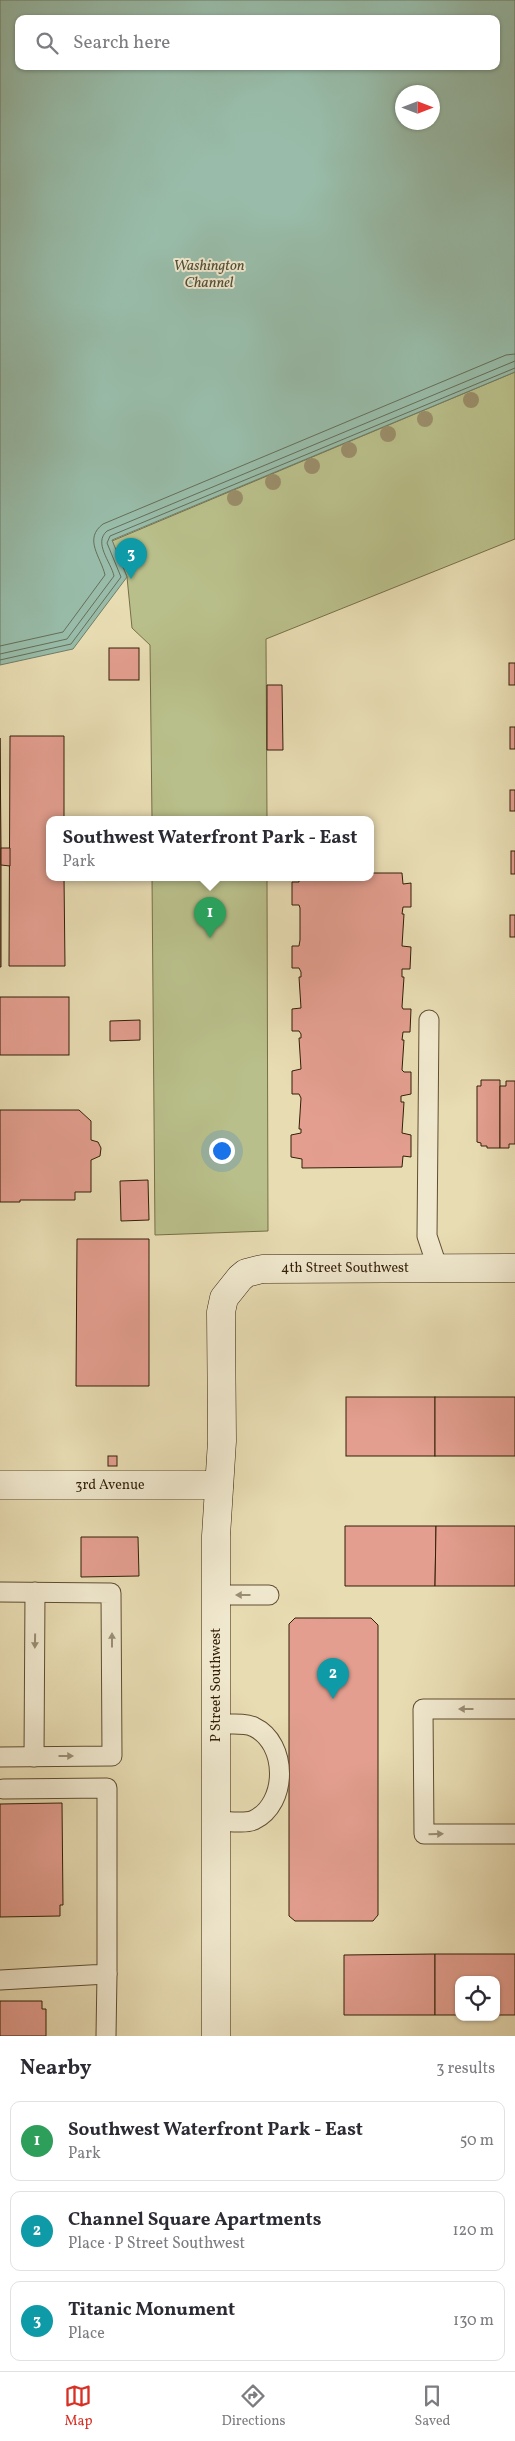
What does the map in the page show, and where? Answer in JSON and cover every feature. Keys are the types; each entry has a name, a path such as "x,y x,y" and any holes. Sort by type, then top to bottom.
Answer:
{"street":[{"name":"4th Street Southwest","path":"221,1335 224,1298 240,1278 252,1271 273,1268 515,1268"},
{"name":"P Street Southwest","path":"216,2036 216,1595 222,1441 221,1335"},
{"name":"3rd Avenue","path":"0,1485 219,1485"}],"lane":[{"path":"429,1020 427,1236 438,1269"},
{"path":"0,1592 111,1593 112,1756 0,1757"},
{"path":"34,1757 35,1592"},
{"path":"216,1595 269,1595"},
{"path":"515,1709 423,1709 424,1834 515,1834"},
{"path":"216,1724 252,1726 266,1734 275,1748 279,1765 279,1783 274,1800 265,1813 252,1821 216,1820"},
{"path":"3,1789 107,1788 106,2036"},
{"path":"0,1980 107,1974"}],"green space":[{"path":"515,372 515,539 266,639 267,816 152,816 150,645 132,628 127,577 112,541"},
{"path":"152,881 267,881 268,1231 155,1235"}],"water":[{"name":"Washington Channel","path":"0,0 515,0 515,372 112,540 127,577 73,649 0,665"}],"building":[{"path":"109,648 139,648 139,680 109,680"},
{"path":"509,663 515,663 515,685 509,685"},
{"path":"267,685 282,685 283,750 267,750"},
{"path":"510,727 515,727 515,749 510,749"},
{"path":"10,736 64,736 64,816 46,816 46,881 64,881 65,966 9,966"},
{"path":"0,738 1,848 1,967 0,967"},
{"path":"510,790 515,790 515,811 510,811"},
{"path":"1,848 10,848 10,866 1,865"},
{"path":"511,851 515,851 515,874 511,874"},
{"path":"374,873 402,873 403,884 411,883 411,907 403,907 402,914 404,914 402,946 411,947 410,969 402,969 402,977 404,977 402,1007 403,1009 411,1009 410,1032 403,1032 402,1070 404,1072 411,1072 411,1094 401,1096 401,1102 404,1102 402,1133 411,1135 411,1157 403,1156 402,1167 302,1168 302,1159 291,1157 291,1135 301,1133 301,1129 299,1129 301,1098 299,1094 292,1094 292,1071 301,1069 299,1038 301,1038 301,1034 299,1031 292,1031 292,1009 301,1008 299,977 301,977 301,972 299,968 292,968 292,946 299,946 300,940 300,908 299,905 292,905 292,882 374,881"},
{"path":"510,915 515,915 515,937 510,937"},
{"path":"0,997 69,997 69,1055 0,1055"},
{"path":"140,1020 140,1040 110,1041 110,1021"},
{"path":"481,1080 500,1080 500,1148 487,1148 487,1146 481,1146 481,1143 477,1142 477,1086 481,1086"},
{"path":"506,1081 515,1081 515,1144 509,1144 509,1148 500,1148 500,1086 506,1086"},
{"path":"0,1110 79,1110 91,1121 91,1140 98,1142 101,1148 100,1156 91,1160 91,1192 75,1192 75,1200 0,1202"},
{"path":"148,1180 149,1220 121,1221 120,1181"},
{"path":"77,1239 149,1239 149,1386 76,1386"},
{"path":"346,1397 435,1397 435,1456 346,1456"},
{"path":"435,1397 515,1397 515,1456 435,1456"},
{"path":"108,1456 117,1456 117,1466 108,1466"},
{"path":"345,1526 436,1526 435,1586 345,1586"},
{"path":"436,1526 515,1526 515,1586 435,1586"},
{"path":"81,1537 138,1537 139,1576 81,1577"},
{"path":"295,1618 371,1618 378,1625 378,1915 373,1921 295,1921 289,1916 289,1624"},
{"path":"62,1803 63,1905 60,1905 60,1916 0,1917 0,1804"},
{"path":"435,1954 435,2015 344,2015 344,1955"},
{"path":"435,1954 515,1954 515,2015 500,2015 500,1976 455,1976 455,2015 435,2015"},
{"path":"0,2001 42,2001 42,2009 46,2009 46,2036 0,2036"}],"place":[{"name":"Titanic Monument","path":"131,579"},
{"name":"Southwest Waterfront Park - East","path":"210,938"},
{"name":"Channel Square Apartments","path":"333,1699"}]}
